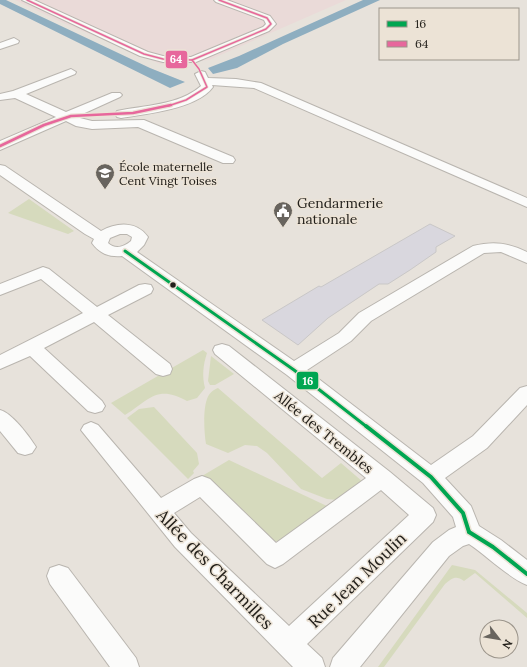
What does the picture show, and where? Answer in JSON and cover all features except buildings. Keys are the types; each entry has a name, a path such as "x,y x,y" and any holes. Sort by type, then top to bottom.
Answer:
{"street":[{"path":"27,0 144,54 174,61 192,60 266,29 271,24 267,18 219,0"},
{"path":"0,46 14,41"},
{"path":"192,60 205,86"},
{"path":"0,97 16,94 71,72"},
{"path":"68,116 109,115 143,111 167,106 192,97 205,86 246,83 261,87 527,203"},
{"path":"16,94 68,116 80,123 92,125 140,123 228,160"},
{"path":"0,146 116,95"},
{"path":"0,169 90,231 102,237"},
{"path":"119,229 129,229 137,232 140,237 140,242 135,247 125,251 113,251 104,248 100,243 102,237 109,232 119,229"},
{"path":"294,370 345,337 365,317 479,249 493,245 506,248 527,258"},
{"path":"125,251 294,370 431,477 463,513 469,532 493,547 527,574"},
{"path":"0,290 43,272 163,369"},
{"path":"0,363 146,289"},
{"path":"32,347 95,406"},
{"name":"Allée des Trembles","path":"222,350 382,478 425,515"},
{"path":"431,477 480,442 527,394"},
{"path":"0,417 26,446"},
{"name":"Allée des Charmilles","path":"92,430 183,540 312,667"},
{"path":"159,511 202,485 275,557 382,478"},
{"name":"Rue Jean Moulin","path":"289,644 425,515"},
{"path":"344,667 441,548 469,532"},
{"path":"59,576 126,667"}],"shaded area":[{"path":"15,0 346,0 209,60 160,64 61,22"}],"green space":[{"path":"29,199 74,231 68,234 8,213"},
{"path":"203,350 207,353 203,370 205,388 197,398 187,401 177,396 161,394 147,399 125,415 111,403"},
{"path":"211,356 234,374 215,385 210,385 208,381"},
{"path":"218,388 322,478 341,463 363,482 338,500 327,499 301,489 267,453 257,446 245,445 228,453 206,444 204,421 206,404 210,393"},
{"path":"154,407 197,453 199,464 193,471 194,473 188,479 127,418 139,409"},
{"path":"229,460 329,507 281,542 270,540 202,476"},
{"path":"452,565 475,570 527,613 527,618 475,573 464,581 459,578 454,578 445,584 384,667 378,667"}],"water":[{"path":"0,0 6,0 150,68 185,82 170,88 0,4"},
{"path":"363,0 380,0 283,44 237,68 213,74 208,68 239,56"}],"transit line":[{"name":"64","path":"27,0 144,54 163,59 192,60 266,29 271,24 267,18 219,0"},
{"name":"64","path":"0,146 62,118 76,115 133,113 160,108 186,100 207,87 199,69 192,60"},
{"name":"16","path":"125,251 294,370 431,477 463,513 469,532"},
{"name":"16","path":"469,532 493,547 527,574"}],"place":[{"name":"École maternelle Cent Vingt Toises","path":"105,190"},
{"name":"Gendarmerie nationale","path":"283,228"}]}
